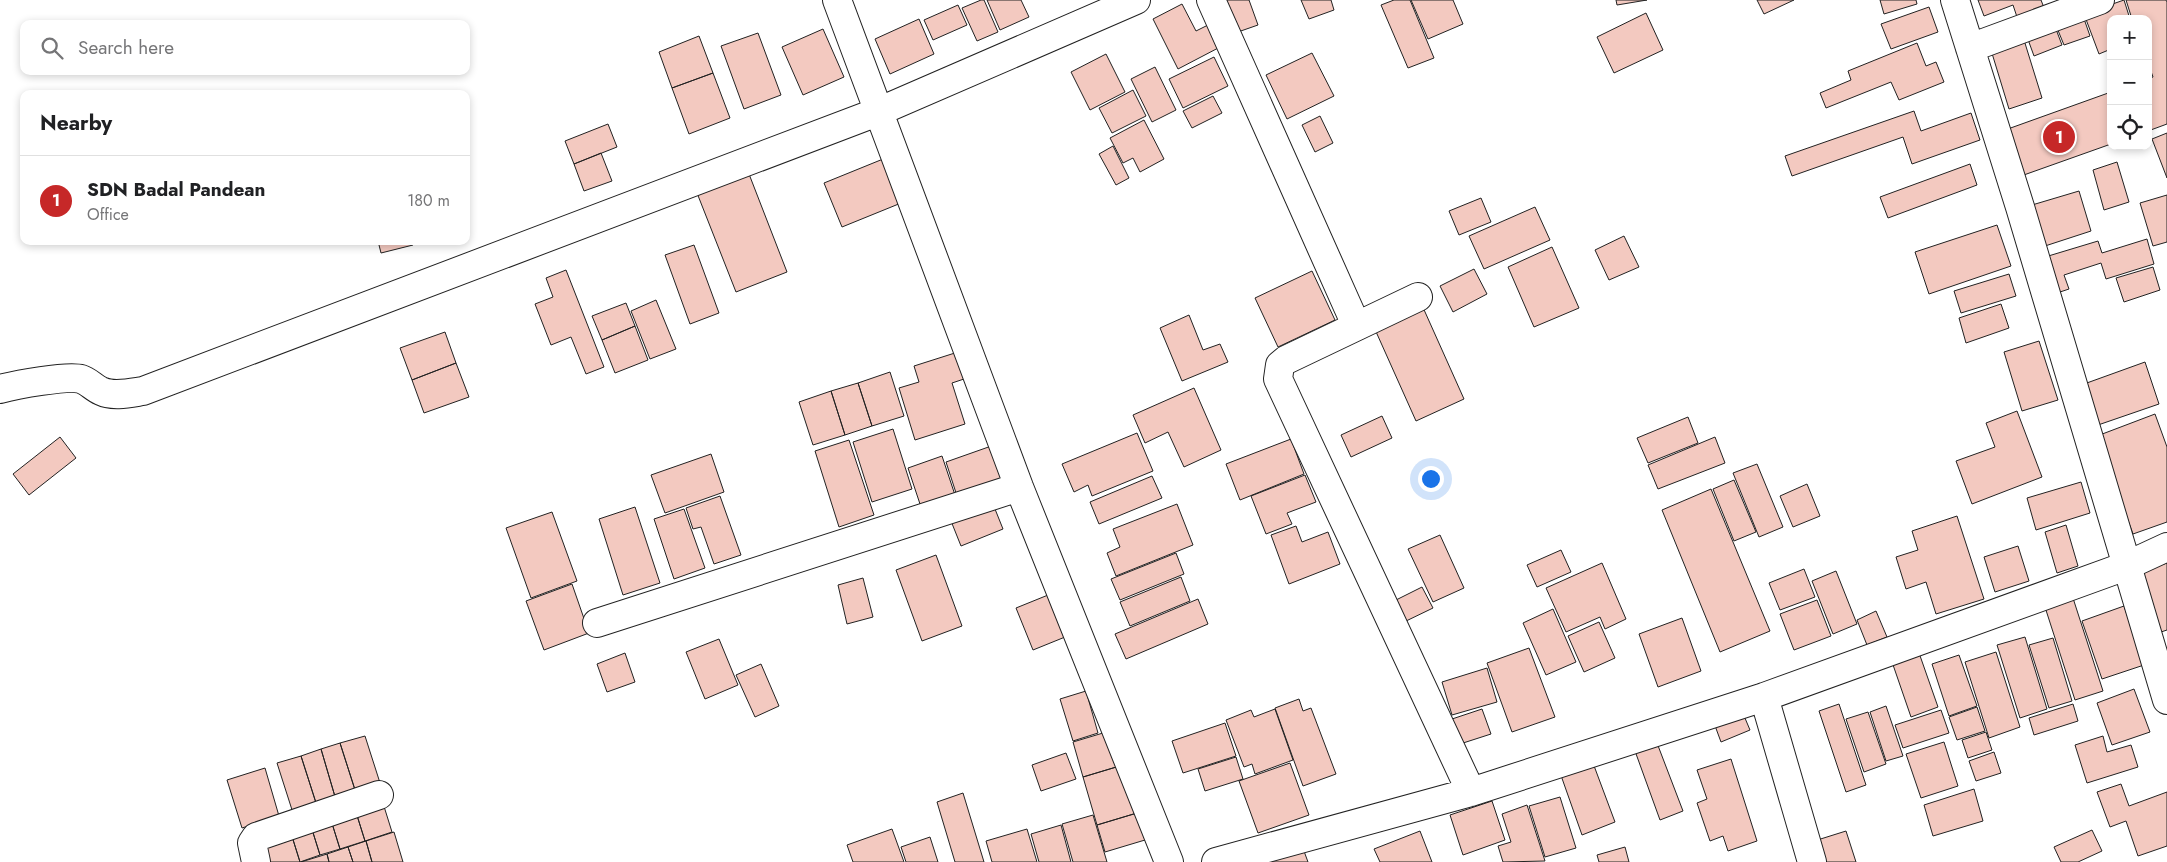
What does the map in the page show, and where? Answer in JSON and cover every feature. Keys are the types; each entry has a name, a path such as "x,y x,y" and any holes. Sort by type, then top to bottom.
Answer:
{"street":[{"path":"837,0 1019,487 1169,862"},
{"path":"0,389 67,378 81,379 101,392 124,394 143,391 880,111 1136,0"},
{"path":"1211,0 1356,325"},
{"path":"1955,0 2020,206 2167,700"},
{"path":"1970,48 2100,0"},
{"path":"1418,297 1286,360 1280,365 1278,379 1471,792"},
{"path":"597,623 1019,487"},
{"path":"1216,862 1471,792 1764,697 2126,566 2167,547"},
{"path":"1764,697 1812,862"},
{"path":"256,862 252,843 256,837 379,795"}],"building":[{"path":"984,0 998,32 977,41 962,8"},
{"path":"987,0 1021,0 1029,17 1000,30"},
{"path":"1223,0 1249,0 1258,25 1235,33"},
{"path":"1301,0 1331,0 1334,10 1309,19"},
{"path":"1394,0 1410,0 1434,58 1408,68 1381,5"},
{"path":"1411,0 1453,0 1463,24 1428,39"},
{"path":"1616,0 1647,0 1617,5"},
{"path":"1757,0 1794,0 1764,14"},
{"path":"1880,0 1916,0 1917,4 1884,14"},
{"path":"1978,0 2041,0 2046,13 2019,23 2013,5 1984,16"},
{"path":"2124,0 2129,15 2107,15 2107,51 2099,54 2084,14"},
{"path":"2126,0 2166,0 2167,2 2167,124 2152,130 2152,15 2131,15"},
{"path":"1182,4 1196,31 1210,24 1222,46 1178,69 1153,19"},
{"path":"958,5 967,25 933,40 924,20"},
{"path":"1929,7 1938,32 1891,49 1881,24"},
{"path":"1646,13 1663,50 1614,73 1597,37"},
{"path":"2082,13 2090,36 2064,45 2055,23"},
{"path":"919,19 934,54 890,74 875,39"},
{"path":"2054,24 2062,45 2034,56 2026,34"},
{"path":"823,29 844,77 803,95 782,47"},
{"path":"758,33 781,95 744,109 721,46"},
{"path":"699,36 713,73 672,88 659,52"},
{"path":"2024,40 2042,98 2009,109 1991,50"},
{"path":"1917,43 1926,66 1936,62 1944,82 1899,100 1891,82 1826,108 1820,93 1851,80 1848,71"},
{"path":"1312,53 1334,96 1287,119 1266,75"},
{"path":"1106,54 1125,92 1090,110 1071,72"},
{"path":"1214,57 1228,86 1183,108 1169,79"},
{"path":"1155,67 1176,110 1152,122 1131,79"},
{"path":"713,73 730,118 689,134 672,88"},
{"path":"1133,90 1146,116 1112,133 1099,108"},
{"path":"2107,93 2107,145 2021,176 2005,130"},
{"path":"1213,96 1222,113 1192,128 1183,111"},
{"path":"1914,111 1921,131 1971,113 1980,140 1912,164 1903,137 1792,176 1785,156"},
{"path":"1320,116 1333,143 1315,152 1302,125"},
{"path":"1144,120 1164,159 1140,172 1133,158 1123,163 1110,138"},
{"path":"608,124 617,147 574,164 565,141"},
{"path":"2167,133 2167,178 2152,139"},
{"path":"1113,146 1129,178 1116,185 1099,154"},
{"path":"601,153 612,181 584,191 574,164"},
{"path":"888,157 906,201 842,227 824,183"},
{"path":"2117,162 2129,202 2104,210 2093,170"},
{"path":"1970,164 1977,185 1888,218 1880,197"},
{"path":"749,174 787,272 736,292 697,193"},
{"path":"2079,191 2091,231 2045,246 2032,205"},
{"path":"2167,195 2167,242 2153,246 2140,203"},
{"path":"1481,198 1491,222 1459,235 1449,211"},
{"path":"1535,207 1550,240 1484,269 1469,236"},
{"path":"1997,225 2011,266 1929,294 1915,252"},
{"path":"1624,236 1639,267 1609,280 1595,250"},
{"path":"2147,239 2154,264 2106,279 2101,263 2064,275 2069,289 2057,293 2045,257 2098,241 2102,253"},
{"path":"379,245 413,245 381,253"},
{"path":"694,245 719,313 690,324 665,255"},
{"path":"1552,247 1579,308 1534,327 1508,267"},
{"path":"2153,267 2160,290 2124,302 2116,278"},
{"path":"1474,269 1487,294 1453,312 1440,286"},
{"path":"566,270 604,367 586,374 571,337 551,345 535,304 553,297 546,278"},
{"path":"1312,271 1335,320 1278,347 1255,298"},
{"path":"2009,274 2016,296 1961,313 1954,291"},
{"path":"656,300 676,349 650,359 631,311"},
{"path":"626,303 635,326 602,340 592,316"},
{"path":"1421,303 1464,399 1416,421 1373,325"},
{"path":"2001,304 2009,328 1966,343 1959,318"},
{"path":"1189,315 1203,350 1220,344 1228,362 1182,381 1160,328"},
{"path":"635,326 648,360 615,373 602,340"},
{"path":"445,332 456,363 412,380 400,348"},
{"path":"2039,341 2058,400 2022,411 2004,352"},
{"path":"958,352 967,378 952,383 965,424 915,440 899,388 919,382 914,366"},
{"path":"2145,362 2159,404 2098,425 2084,384"},
{"path":"456,363 469,397 424,413 412,380"},
{"path":"890,372 904,416 872,426 858,383"},
{"path":"858,383 872,426 845,435 831,391"},
{"path":"1194,388 1221,450 1184,467 1168,432 1145,443 1133,415"},
{"path":"831,391 845,435 813,445 799,402"},
{"path":"2017,411 2042,477 1972,504 1956,461 1995,447 1986,423"},
{"path":"2155,414 2167,447 2167,522 2133,534 2097,436"},
{"path":"1382,416 1392,438 1351,457 1341,435"},
{"path":"1688,417 1698,443 1648,463 1637,438"},
{"path":"893,429 912,489 872,502 853,442"},
{"path":"1137,433 1153,471 1092,496 1088,485 1074,492 1062,464"},
{"path":"60,437 76,458 29,495 13,474"},
{"path":"1715,437 1725,463 1658,489 1648,465"},
{"path":"1291,439 1304,474 1240,500 1226,464"},
{"path":"849,440 874,515 839,527 815,451"},
{"path":"997,444 1009,482 958,499 946,462"},
{"path":"711,454 724,492 665,513 651,475"},
{"path":"942,456 957,501 923,513 908,468"},
{"path":"1757,464 1783,527 1759,537 1733,473"},
{"path":"1305,475 1316,502 1287,513 1292,524 1266,534 1251,496"},
{"path":"1152,476 1162,498 1099,524 1090,502"},
{"path":"1734,480 1756,532 1734,541 1713,489"},
{"path":"2081,482 2090,513 2036,530 2027,498"},
{"path":"1807,484 1820,516 1793,527 1780,496"},
{"path":"1711,489 1770,631 1720,652 1662,510"},
{"path":"720,496 741,555 714,564 701,527 693,529 686,508"},
{"path":"991,499 1003,529 961,546 949,516"},
{"path":"1177,504 1193,545 1116,576 1107,553 1120,547 1113,529"},
{"path":"635,507 660,583 623,595 599,519"},
{"path":"684,509 705,568 674,579 654,519"},
{"path":"552,512 577,581 531,598 506,528"},
{"path":"1957,516 1984,599 1936,614 1926,582 1906,589 1896,557 1918,550 1912,531"},
{"path":"2066,525 2078,566 2057,573 2045,532"},
{"path":"1296,526 1302,542 1328,532 1340,564 1289,584 1271,535"},
{"path":"1440,535 1464,588 1433,602 1408,549"},
{"path":"2018,546 2029,581 1995,592 1984,557"},
{"path":"1561,550 1571,572 1537,587 1527,565"},
{"path":"1176,553 1184,574 1120,600 1111,579"},
{"path":"936,555 962,626 922,641 896,570"},
{"path":"1602,563 1626,619 1605,629 1600,617 1566,632 1546,588"},
{"path":"2167,563 2167,630 2155,634 2136,573"},
{"path":"1804,569 1815,597 1780,610 1769,583"},
{"path":"1836,571 1857,624 1833,634 1812,581"},
{"path":"1181,577 1190,601 1130,626 1120,602"},
{"path":"863,578 873,617 847,624 838,585"},
{"path":"572,584 589,633 544,650 526,601"},
{"path":"1422,587 1433,608 1404,622 1394,601"},
{"path":"1053,593 1070,635 1033,650 1016,608"},
{"path":"2072,595 2103,691 2075,700 2044,604"},
{"path":"1198,599 1208,624 1126,659 1115,634"},
{"path":"1817,600 1831,636 1794,650 1780,614"},
{"path":"2124,606 2144,665 2102,679 2082,621"},
{"path":"1553,609 1576,662 1546,675 1523,623"},
{"path":"1876,611 1887,637 1867,645 1857,620"},
{"path":"1682,618 1701,671 1658,687 1639,634"},
{"path":"1599,622 1615,658 1584,672 1568,636"},
{"path":"2025,637 2047,709 2020,718 1997,645"},
{"path":"2053,638 2072,701 2049,708 2029,645"},
{"path":"719,639 738,685 705,699 686,652"},
{"path":"1529,648 1555,717 1512,732 1487,663"},
{"path":"1918,650 1938,707 1911,717 1891,659"},
{"path":"1996,652 2020,727 1989,738 1965,662"},
{"path":"625,653 635,682 607,692 597,664"},
{"path":"1959,655 1977,706 1949,716 1932,664"},
{"path":"761,664 779,706 755,717 736,675"},
{"path":"1487,668 1497,702 1452,715 1442,682"},
{"path":"2134,689 2150,732 2112,745 2097,703"},
{"path":"1086,691 1098,733 1073,741 1060,699"},
{"path":"1299,699 1303,711 1311,708 1336,774 1303,786 1275,708"},
{"path":"1839,704 1866,785 1846,792 1819,711"},
{"path":"2073,704 2078,721 2034,735 2029,718"},
{"path":"1886,706 1903,756 1886,761 1870,712"},
{"path":"1977,707 1985,731 1957,740 1949,717"},
{"path":"1275,709 1293,760 1255,774 1252,764 1244,767 1226,720 1251,710 1254,717"},
{"path":"1482,709 1491,734 1460,744 1452,719"},
{"path":"1941,710 1949,733 1903,748 1895,725"},
{"path":"1742,711 1750,730 1721,742 1714,723"},
{"path":"1868,712 1886,764 1864,772 1846,719"},
{"path":"1225,723 1236,756 1183,773 1172,741"},
{"path":"1113,730 1123,765 1083,777 1073,742"},
{"path":"1986,732 1992,750 1968,758 1962,740"},
{"path":"365,736 381,786 356,793 340,743"},
{"path":"2103,736 2107,752 2131,745 2138,767 2087,783 2075,745"},
{"path":"1944,742 1958,786 1921,798 1906,754"},
{"path":"340,743 356,793 336,800 321,749"},
{"path":"1657,743 1683,811 1660,820 1635,751"},
{"path":"321,749 336,800 317,806 301,756"},
{"path":"1994,752 2001,773 1976,781 1969,761"},
{"path":"1066,753 1076,779 1041,791 1032,765"},
{"path":"1590,755 1615,822 1582,835 1558,767"},
{"path":"301,756 317,806 293,813 277,763"},
{"path":"1236,757 1243,779 1205,791 1198,769"},
{"path":"1731,759 1757,841 1728,851 1723,836 1710,841 1697,803 1707,799 1697,770"},
{"path":"1290,763 1309,815 1258,833 1239,781"},
{"path":"1123,765 1137,813 1097,825 1083,777"},
{"path":"265,768 279,816 242,828 227,780"},
{"path":"2121,784 2129,806 2167,792 2167,846 2138,856 2126,821 2110,827 2097,792"},
{"path":"1974,789 1983,821 1933,836 1924,805"},
{"path":"963,793 984,862 955,862 937,802"},
{"path":"1560,797 1576,848 1545,857 1529,806"},
{"path":"382,800 392,832 365,841 355,809"},
{"path":"1492,801 1505,840 1463,855 1450,815"},
{"path":"1527,805 1545,861 1503,862 1498,846 1511,842 1502,814"},
{"path":"355,809 365,841 340,849 330,817"},
{"path":"1137,813 1145,840 1105,852 1097,825"},
{"path":"1093,815 1107,862 1073,862 1062,824"},
{"path":"330,817 340,849 320,855 310,823"},
{"path":"310,823 320,855 300,862 290,830"},
{"path":"1061,825 1071,862 1039,862 1031,834"},
{"path":"892,829 904,862 853,862 847,845"},
{"path":"1027,829 1037,862 992,862 986,841"},
{"path":"290,830 300,862 270,862 262,839"},
{"path":"2092,830 2102,851 2078,862 2061,862 2054,847"},
{"path":"1420,831 1432,862 1380,862 1374,849"},
{"path":"1846,831 1856,862 1817,862 1811,842"},
{"path":"394,832 403,862 372,862 366,841"},
{"path":"930,837 938,862 906,862 901,847"},
{"path":"366,841 372,862 353,862 348,847"},
{"path":"1301,843 1308,862 1247,862"},
{"path":"348,847 353,862 329,862 327,854"},
{"path":"1625,847 1629,862 1599,862 1597,855"},
{"path":"327,854 329,862 301,862"}],"place":[{"name":"SDN Badal Pandean","path":"2059,137"}]}
